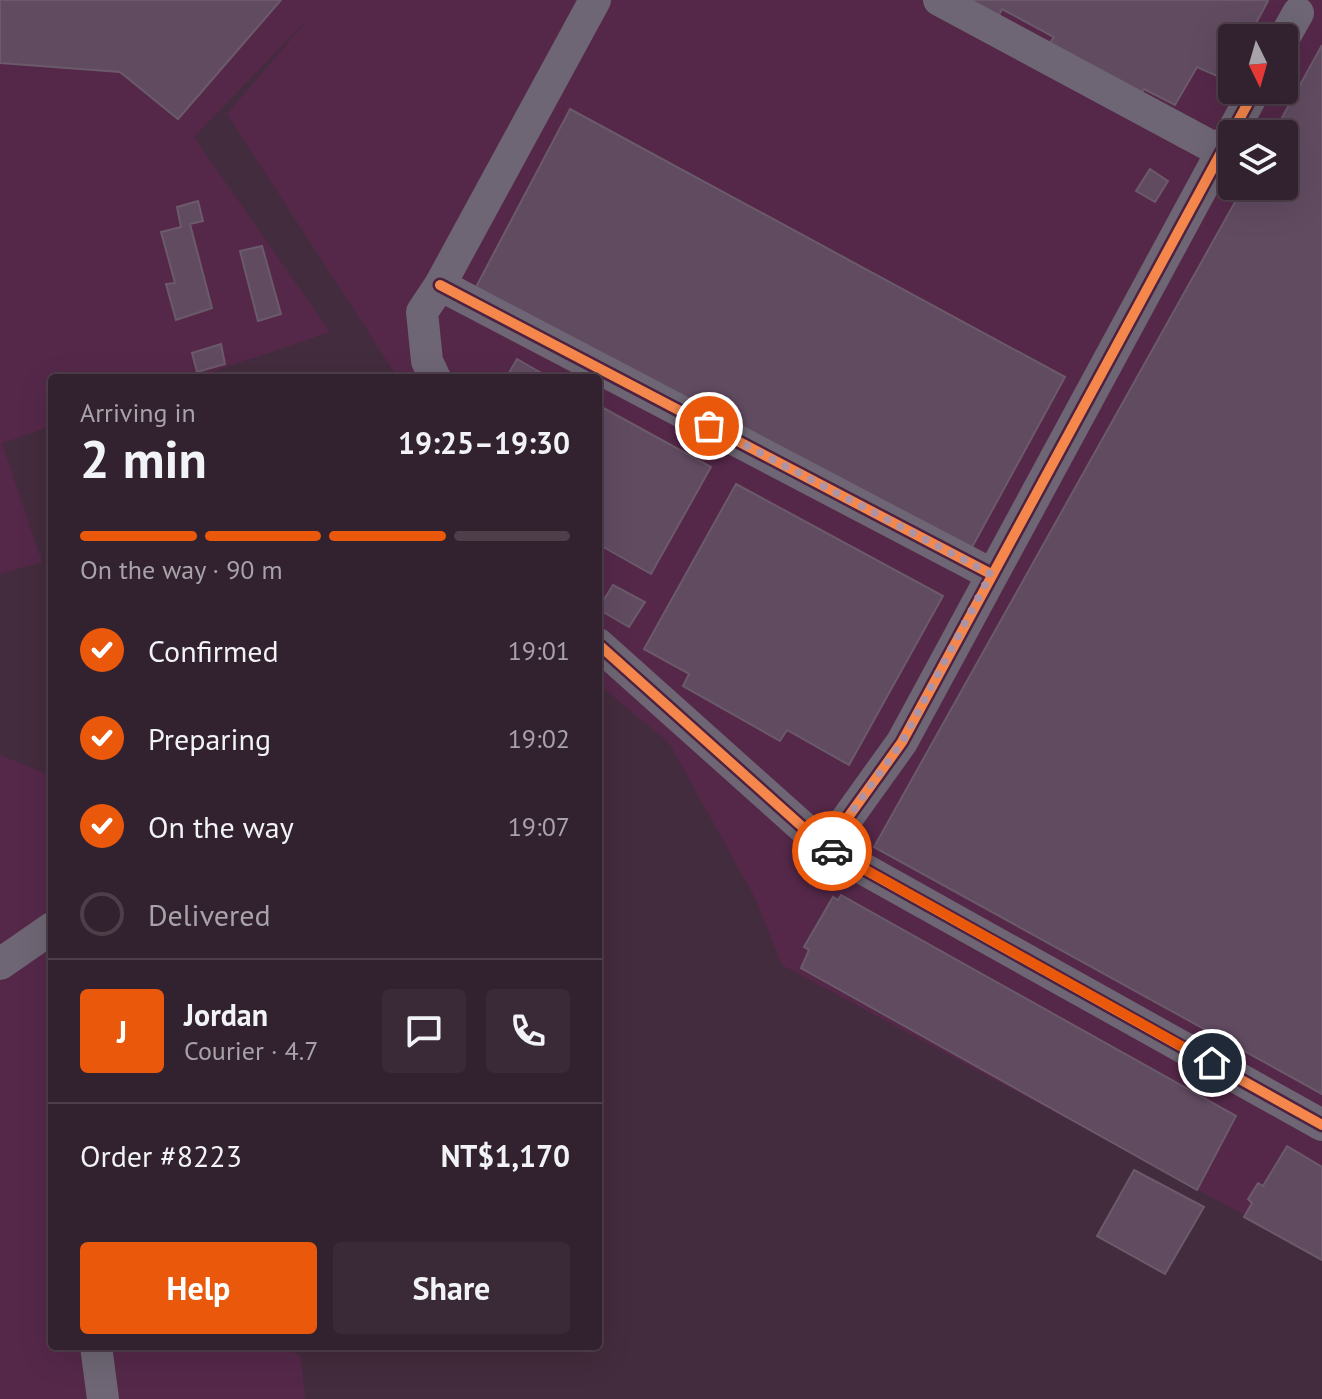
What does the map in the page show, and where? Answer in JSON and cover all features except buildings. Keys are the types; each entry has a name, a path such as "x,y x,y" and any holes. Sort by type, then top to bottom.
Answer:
{"street":[{"path":"433,374 427,361 422,312 440,285 595,0"},
{"path":"939,0 1218,150"},
{"path":"826,848 902,742 1218,155"},
{"path":"440,285 991,574"},
{"path":"602,648 826,848 1322,1125"},
{"path":"0,964 48,931"},
{"path":"97,1350 103,1399"}],"shaded area":[{"path":"0,0 1322,0 1322,1257 782,965 755,898 669,743 602,687 602,374 395,374 227,114 309,18 194,137 330,332 206,374 48,374 48,427 2,443 42,562 0,574"},
{"path":"0,755 48,774 48,1350 288,1350 301,1356 305,1399 0,1399"}],"cycle path":[{"path":"826,848 902,742 1247,104"},
{"path":"440,285 991,574"},
{"path":"602,648 826,848 1322,1125"}],"way so far":[{"path":"709,426 991,574 902,742 826,848 832,851"}],"route":[{"path":"832,851 1212,1063"}]}
